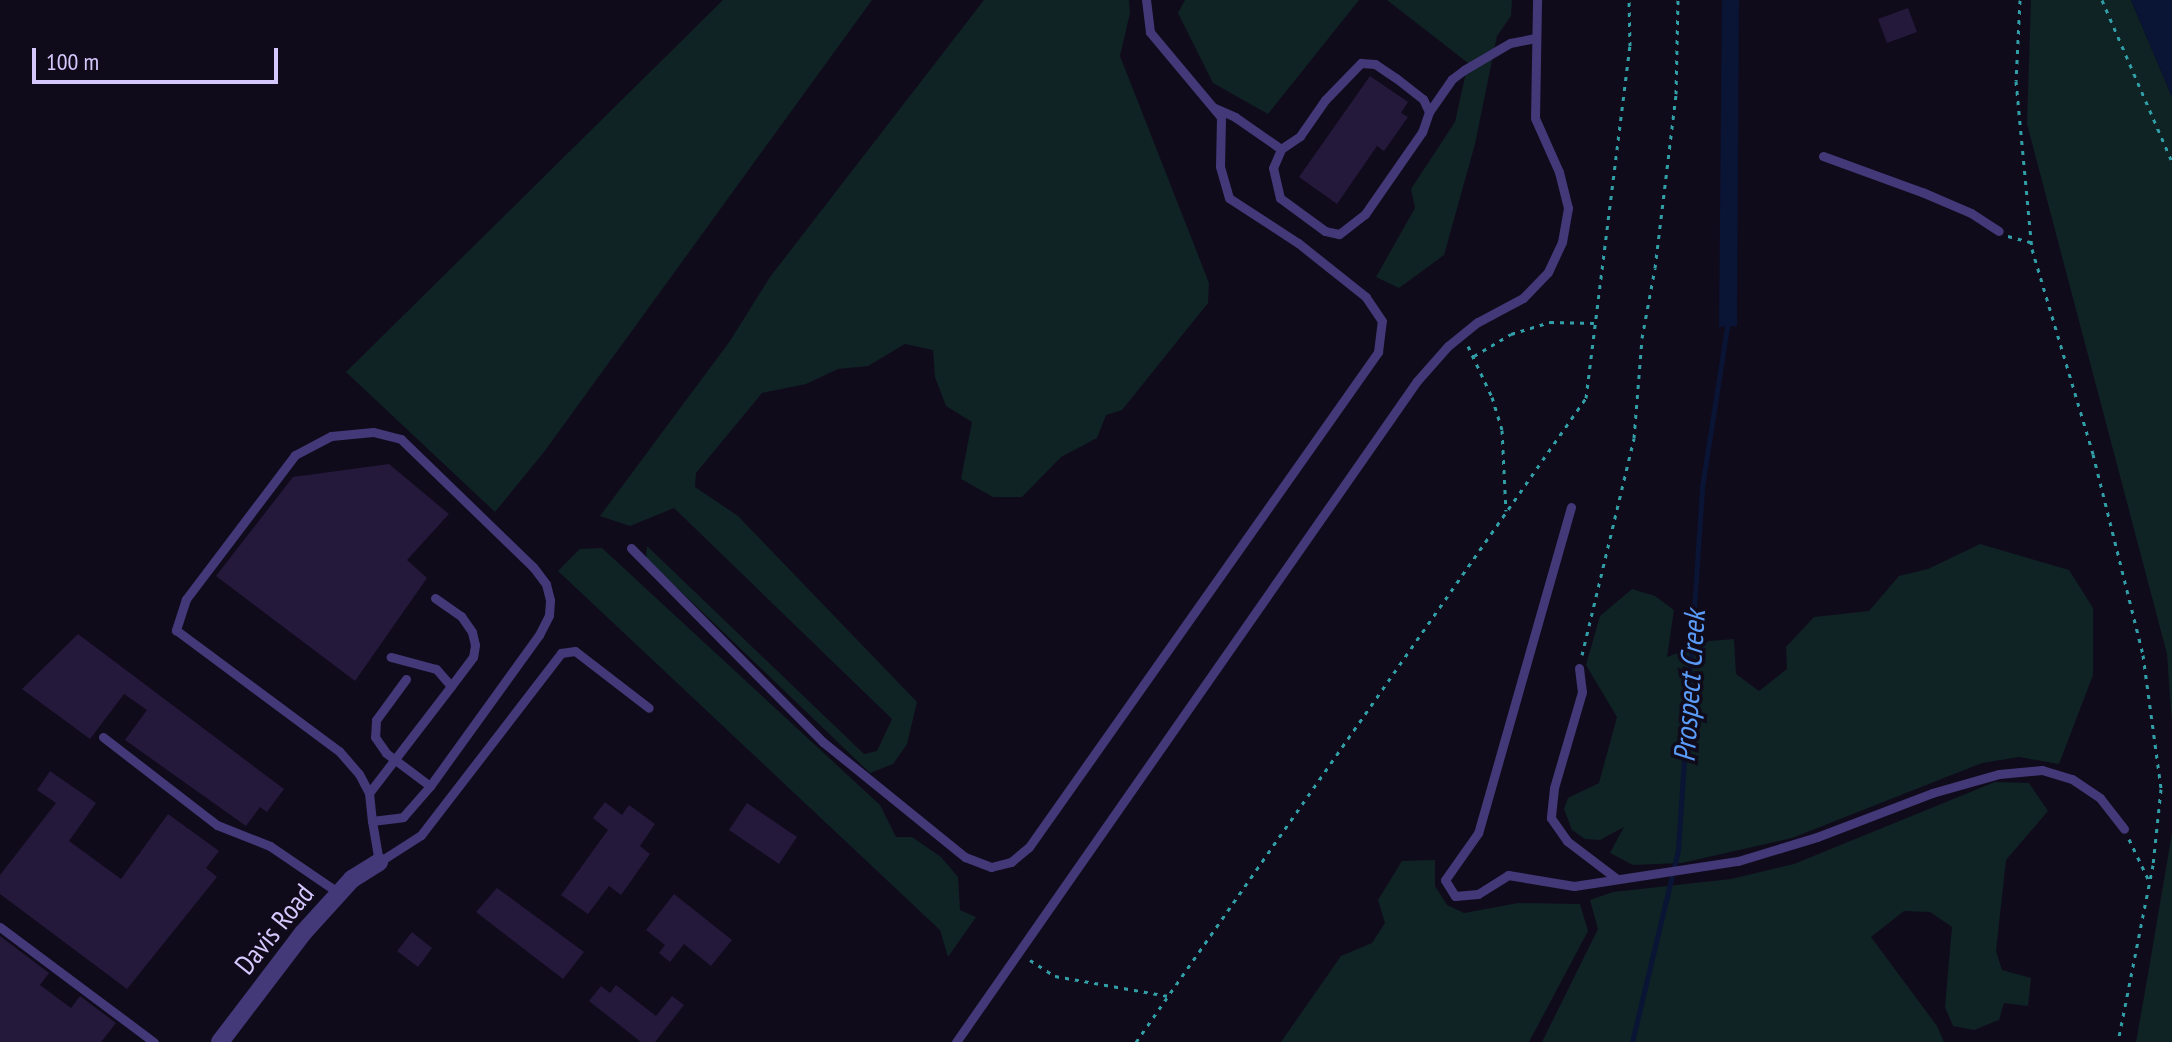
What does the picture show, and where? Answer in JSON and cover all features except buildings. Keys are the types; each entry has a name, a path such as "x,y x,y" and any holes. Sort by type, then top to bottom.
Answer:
{"street":[{"name":"Davis Road","path":"220,1042 303,933 352,879 379,862"}],"lane":[{"path":"631,548 823,742 965,857 991,867 1011,862 1029,847 1378,352 1382,321 1366,297 1298,243 1229,198 1220,166 1221,117 1150,32 1146,0"},
{"path":"956,1042 1417,381 1462,336 1523,298 1548,272 1562,242 1568,208 1559,172 1535,118 1537,0"},
{"path":"1429,112 1423,99 1396,78 1375,64 1361,63 1325,100 1300,136 1281,149 1273,168 1280,198 1325,231 1339,234 1365,214 1422,132 1429,112 1452,79 1510,43 1536,38"},
{"path":"1212,106 1235,117 1281,149"},
{"path":"1823,156 1922,192 1971,213 1999,231"},
{"path":"372,821 403,817 430,786 539,635 549,615 550,600 546,584 533,567 401,439 373,432 331,436 295,455 186,599 176,630 339,751 359,774 369,793 372,821 379,862 421,835 561,653 575,651 649,708"},
{"path":"1571,507 1478,833 1445,880 1455,896 1478,894 1508,875 1574,886 1738,861 1817,837 1932,793 1999,774 2042,770 2072,779 2100,798 2124,829"},
{"path":"369,793 473,657 475,645 472,632 461,616 435,598"},
{"path":"391,657 436,669 451,686"},
{"path":"1579,668 1582,692 1554,788 1551,818 1567,841 1617,879"},
{"path":"406,679 376,720 375,737 379,747 430,786"},
{"path":"103,737 217,825 270,846 339,893"},
{"path":"0,927 154,1042"}],"path":[{"path":"1136,1042 1586,398 1630,46 1629,0"},
{"path":"1579,668 1634,438 1642,338 1655,268 1676,94 1678,0"},
{"path":"2020,0 2016,81 2031,242 2093,454 2143,655 2161,789 2150,883 2118,1042"},
{"path":"2102,0 2172,162"},
{"path":"1999,231 2015,240 2031,242"},
{"path":"1474,356 1511,334 1550,322 1595,323"},
{"path":"1462,336 1492,397 1502,430 1506,511"},
{"path":"2124,829 2150,883"},
{"path":"1019,950 1055,976 1168,996"}],"green space":[{"path":"723,0 872,0 544,452 495,512 346,372"},
{"path":"984,0 1129,0 1130,13 1120,56 1209,283 1208,303 1122,410 1106,415 1097,438 1061,457 1022,497 993,497 961,479 972,422 946,406 935,377 933,350 905,344 868,366 838,369 806,384 762,393 696,473 695,487 738,516 917,702 907,744 893,764 870,773 646,558 647,546 864,754 877,751 892,719 674,508 630,526 600,516 730,341 770,277"},
{"path":"1185,0 1359,0 1268,114 1213,83 1178,13"},
{"path":"1387,0 1512,0 1511,16 1497,36 1475,144 1444,255 1399,288 1376,277 1415,208 1411,189 1455,122 1468,63"},
{"path":"2031,0 2131,0 2172,97 2172,725 2167,654 2027,124"},
{"path":"1980,544 2069,570 2093,608 2093,675 2059,764 2019,757 1982,763 1792,838 1682,863 1633,865 1610,853 1624,827 1600,840 1585,839 1572,830 1564,809 1568,798 1599,783 1617,717 1586,665 1600,616 1632,589 1655,596 1674,610 1667,657 1709,641 1734,639 1736,674 1759,691 1787,669 1786,647 1814,617 1869,611 1899,576 1928,569"},
{"path":"602,548 880,805 896,837 912,837 941,857 958,877 960,910 976,917 948,957 940,930 558,571 580,549"},
{"path":"1995,782 2029,783 2048,811 2006,860 1996,951 2002,970 2031,978 2028,1006 2004,1003 1999,1020 1974,1030 1953,1026 1945,1007 1952,927 1930,912 1904,911 1871,937 1937,1026 1944,1042 1542,1042 1598,929 1590,900 1613,892 1731,879 1794,864"},
{"path":"2172,833 2172,1042 2136,1042 2147,980"},
{"path":"1435,860 1435,886 1447,905 1464,913 1518,903 1580,904 1588,931 1529,1042 1281,1042 1341,956 1372,943 1385,923 1378,900 1402,861"}],"water":[{"path":"1722,0 1739,0 1737,326 1719,327"},
{"path":"2131,0 2172,0 2172,97"}],"waterway":[{"name":"Prospect Creek","path":"1632,1042 1678,850 1702,487 1727,327"}]}
